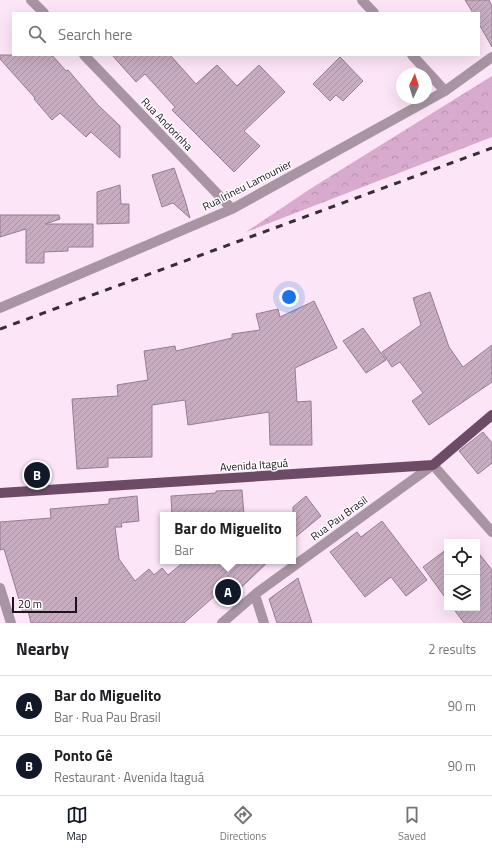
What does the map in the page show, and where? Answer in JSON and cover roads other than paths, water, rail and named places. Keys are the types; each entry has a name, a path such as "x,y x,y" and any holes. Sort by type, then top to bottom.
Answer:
{"main road":[{"path":"433,465 492,415"},
{"name":"Avenida Itaguá","path":"0,493 433,465"}],"street":[{"path":"31,0 43,12"},
{"path":"362,0 373,12"},
{"name":"Rua Andorinha","path":"85,56 232,209"},
{"path":"413,56 445,91"},
{"name":"Rua Irineu Lamounier","path":"0,308 232,209 445,91 492,57"},
{"path":"433,465 492,532"},
{"name":"Rua Pau Brasil","path":"222,623 255,595 433,465"},
{"path":"0,588 11,623"},
{"path":"255,595 264,623"}],"railway":[{"path":"0,329 492,148"}],"place":[{"name":"Ponto Gê","path":"37,475"},
{"name":"Bar do Miguelito","path":"228,592"}]}
